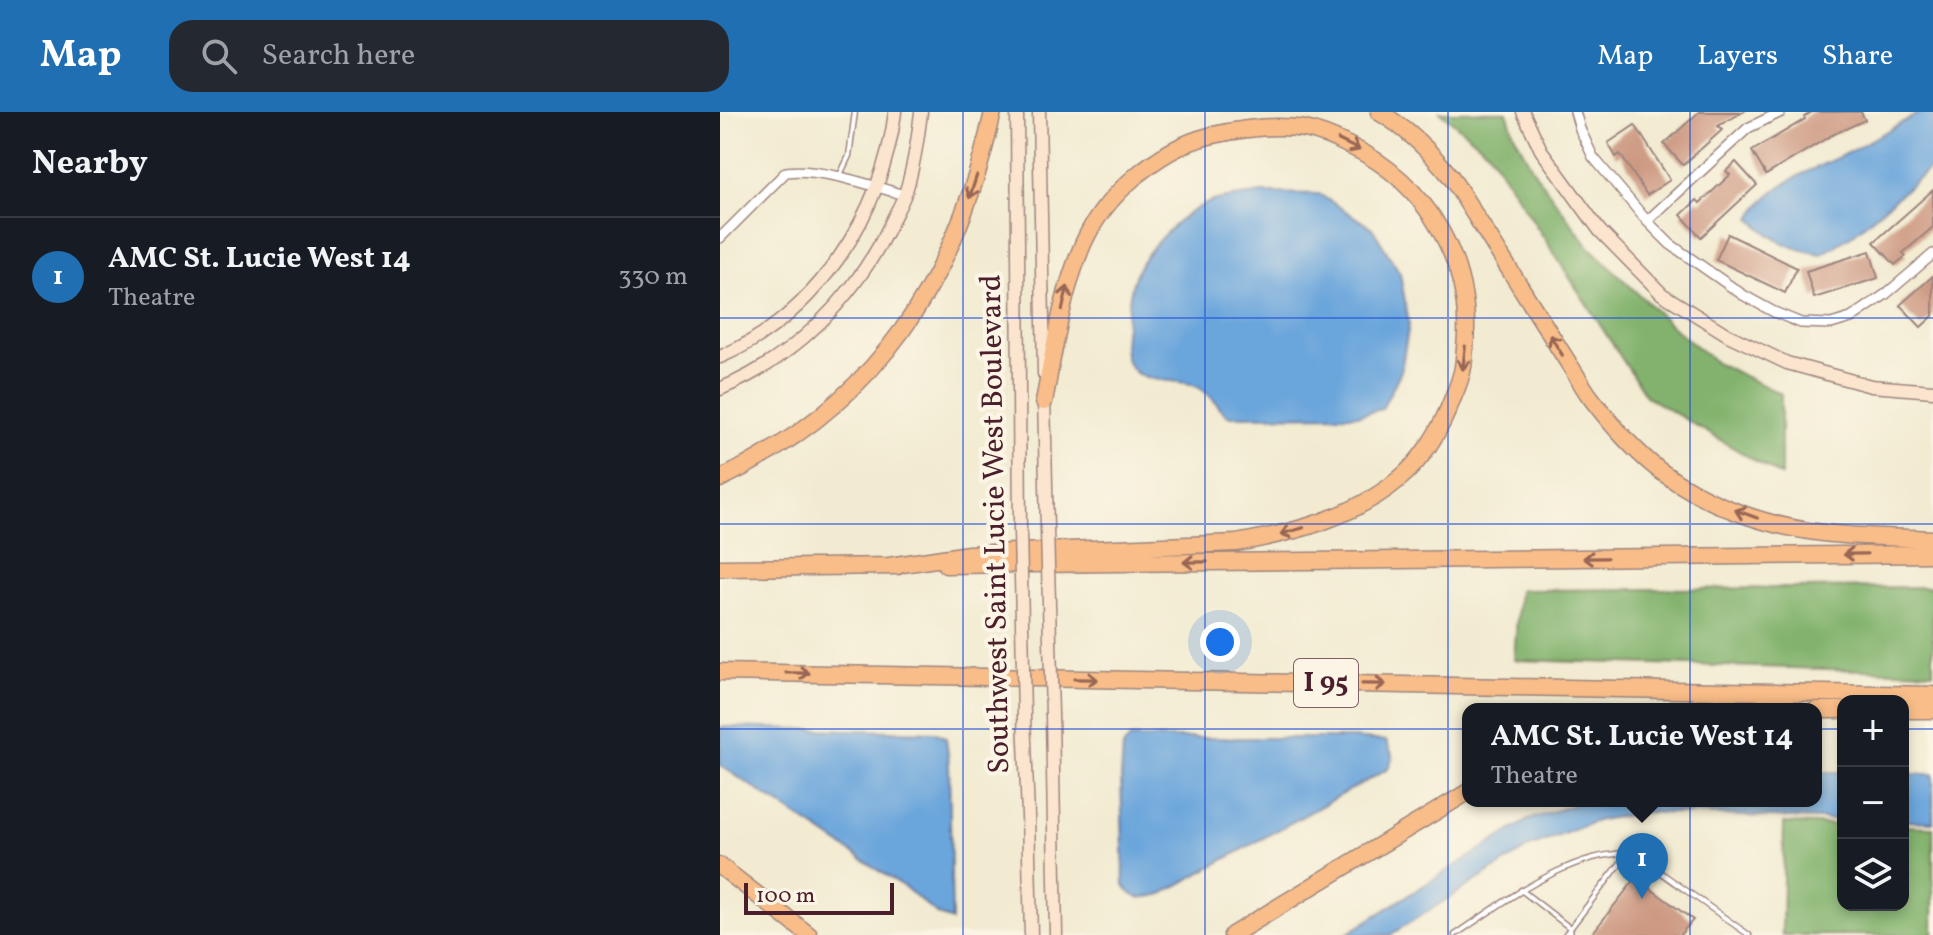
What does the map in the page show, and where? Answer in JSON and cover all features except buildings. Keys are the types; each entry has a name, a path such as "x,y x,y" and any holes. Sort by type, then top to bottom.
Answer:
{"highway":[{"path":"720,479 783,444 822,415 863,379 899,336 927,293 948,251 986,148 993,112"},
{"path":"1379,112 1414,136 1451,177 1588,394 1616,429 1659,470 1696,493 1746,515 1788,527 1825,533 1933,539"},
{"path":"889,566 969,554 1236,543 1274,536 1324,521 1368,501 1399,479 1427,449 1447,415 1462,372 1467,332 1463,291 1450,246 1425,205 1399,177 1367,154 1337,139 1305,129 1269,127 1198,139 1175,149 1123,187 1084,241 1069,283 1044,402"},
{"path":"720,568 1933,554"},
{"name":"I 95","path":"720,672 1933,695"},
{"path":"1909,710 1933,710"},
{"path":"1232,935 1462,796"},
{"path":"720,866 809,935"}],"main road":[{"path":"720,357 763,333 793,309 846,248 876,186 895,112"},
{"path":"720,389 770,362 805,336 862,275 904,195 918,141 921,112"},
{"name":"Southwest Saint Lucie West Boulevard","path":"1017,112 1020,530 1031,935"},
{"path":"1039,112 1056,935"},
{"path":"1526,112 1541,150 1600,231 1662,294 1728,335 1787,363 1871,386 1933,391"}],"street":[{"path":"1575,112 1593,157 1670,244 1743,295 1801,323 1831,324 1851,318 1886,294 1933,254"},
{"path":"1647,221 1748,128 1781,112"},
{"path":"720,236 786,172 838,177 904,195"}],"lane":[{"path":"838,177 849,156 855,112"},
{"path":"1565,935 1629,852"},
{"path":"1460,934 1521,890 1578,862 1629,852 1646,856 1653,867 1749,935"},
{"path":"1521,890 1570,928 1571,935"}],"green space":[{"path":"1440,112 1507,112 1514,134 1535,173 1589,247 1675,329 1715,362 1781,394 1781,476 1646,396 1488,151"},
{"path":"1933,587 1933,672 1514,660 1519,590"},
{"path":"1784,823 1837,825 1837,911 1909,911 1909,826 1933,827 1933,935 1782,935"}],"water":[{"path":"1921,112 1933,112 1933,166 1851,236 1822,254 1783,243 1751,218 1759,205 1781,186"},
{"path":"1261,193 1319,194 1372,228 1400,273 1409,324 1401,371 1382,409 1358,415 1228,416 1199,388 1140,375 1127,361 1124,343 1131,288 1148,254 1178,222 1202,206 1213,201"},
{"path":"721,727 935,732 946,738 952,921 938,915 907,889 720,765"},
{"path":"1130,738 1353,738 1386,741 1393,756 1388,769 1162,894 1140,898 1132,895 1124,885 1121,777 1123,747"},
{"path":"1822,772 1837,772 1837,820 1647,812 1599,820 1530,847 1390,935 1345,935 1528,820 1566,807 1822,807"},
{"path":"1909,774 1933,774 1933,822 1909,821"}],"place":[{"name":"AMC St. Lucie West 14","path":"1642,899"}]}
